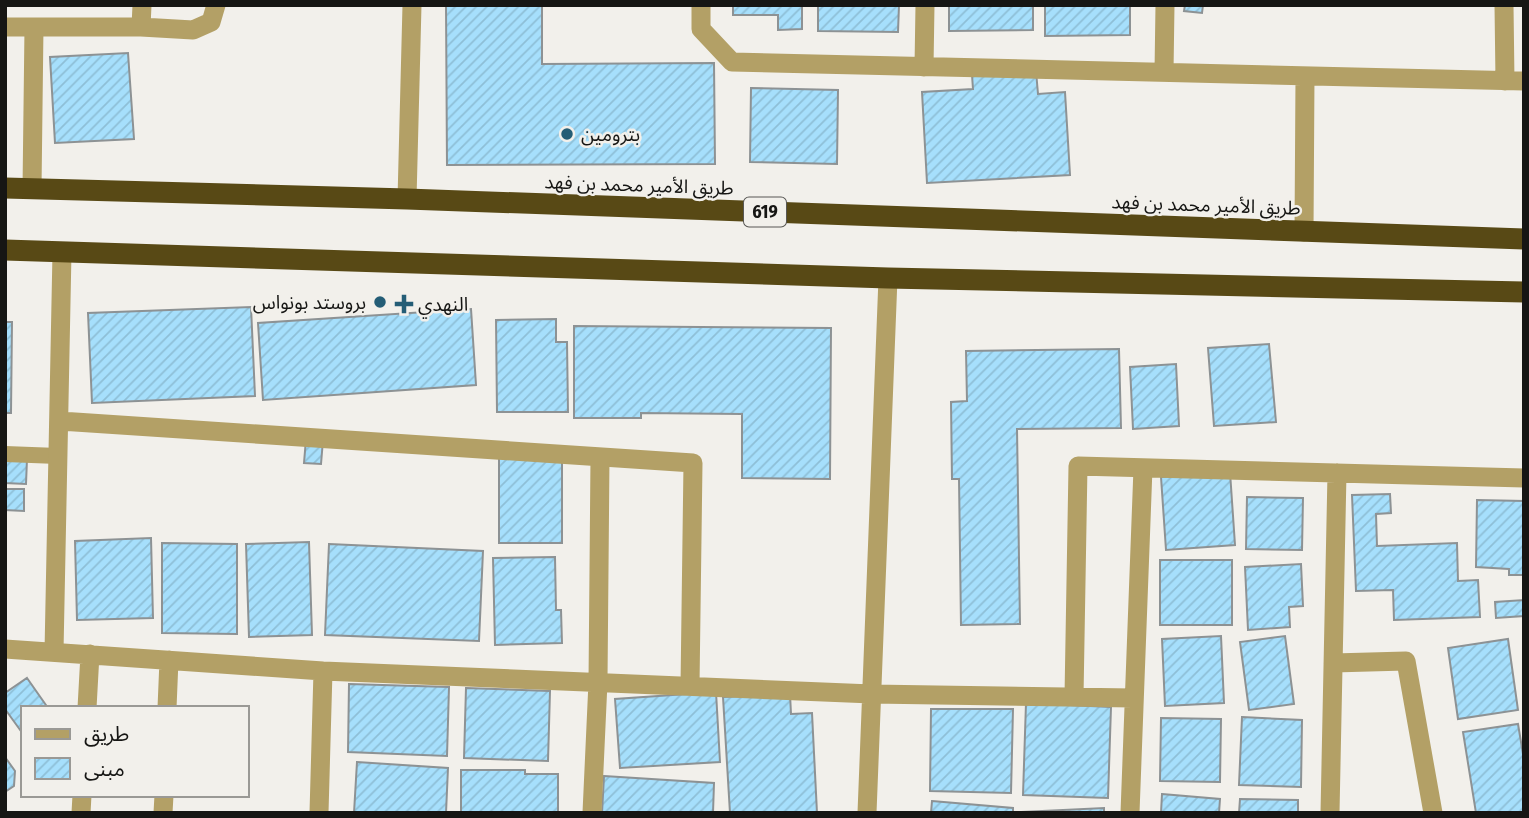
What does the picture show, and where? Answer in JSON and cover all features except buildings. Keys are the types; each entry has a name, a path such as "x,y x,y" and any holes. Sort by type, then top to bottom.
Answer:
{"highway":[{"name":"طريق الأمير محمد بن فهد","path":"5,188 407,199 1524,239"},
{"path":"5,250 888,278 1524,292"}],"street":[{"path":"141,27 142,5"},
{"path":"5,27 141,27 193,30 211,22 216,5"},
{"path":"407,199 412,5"},
{"path":"701,5 701,29 732,62 1515,81 1504,5"},
{"path":"924,66 925,5"},
{"path":"1164,72 1165,5"},
{"path":"32,189 34,27"},
{"path":"1304,232 1305,76"},
{"path":"54,652 62,252"},
{"path":"867,813 888,278"},
{"path":"60,421 693,463 690,686"},
{"path":"592,813 598,682 600,457"},
{"path":"1074,697 1078,466 1524,478"},
{"path":"1130,813 1143,468"},
{"path":"1330,813 1337,473"},
{"path":"5,649 323,671 872,694 1133,698"},
{"path":"87,706 90,654"},
{"path":"167,706 169,660"},
{"path":"1333,663 1406,661 1433,813"},
{"path":"319,813 323,671"}],"lane":[{"path":"5,454 58,456"}],"place":[{"name":"بترومين","path":"567,134"},
{"name":"بروستد بونواس","path":"380,302"},
{"name":"النهدي","path":"404,304"}]}
